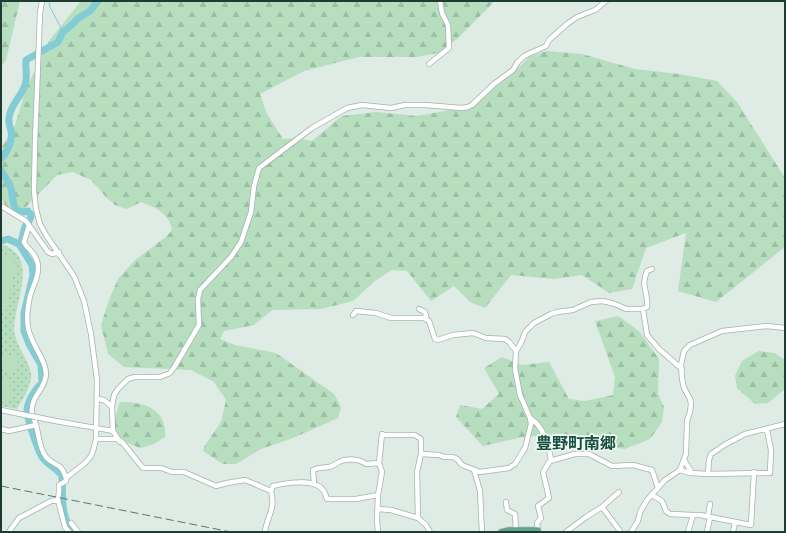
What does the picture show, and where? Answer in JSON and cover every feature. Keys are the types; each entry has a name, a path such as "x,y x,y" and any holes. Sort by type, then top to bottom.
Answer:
{"main road":[{"path":"503,532 516,530 538,531"}],"street":[{"path":"42,1 40,13 35,129 34,191 36,209 40,224 74,276 84,301 91,334 98,399 96,439 91,456 59,485 58,500 65,527 73,531"},
{"path":"428,64 449,48 448,25 442,13 440,1"},
{"path":"120,442 113,431 112,407 114,395 128,380 135,377 160,377 170,372 176,366 199,325 198,299 200,290 230,257 241,242 251,212 254,186 259,168 312,128 347,108 362,105 391,108 405,105 425,104 462,108 472,105 494,84 513,70 524,56 546,46 549,40 566,24 587,12 595,10 606,1"},
{"path":"1,206 28,223 48,252 52,254 59,252"},
{"path":"28,223 24,242 31,249 38,263 30,297 27,321 29,333 45,366 46,375 40,391 34,399 32,412 43,452 47,458 61,467 64,481"},
{"path":"421,454 439,454 453,457 462,465 480,472 502,470 515,464 522,455 528,442 531,424 520,395 515,369 516,352 525,332 529,327 540,320 557,312 567,312 591,302 603,301 626,309 643,309 647,307 647,303 643,284 647,271 652,269"},
{"path":"419,309 425,312 435,339 438,340 453,335 473,333 486,338 505,339 516,352"},
{"path":"643,309 647,335 659,349 682,369"},
{"path":"353,315 356,311 376,313 391,318 424,318 427,320"},
{"path":"632,532 640,512 652,495 670,476 680,470 684,460 687,448 687,422 691,404 682,379 683,356 685,348 722,331 771,326 785,328"},
{"path":"98,399 104,400 112,407"},
{"path":"1,410 62,423 96,427 113,431"},
{"path":"530,418 537,424 543,433 548,443 551,459 543,472 549,498 538,506 541,518 537,523 538,531"},
{"path":"708,474 711,454 726,444 745,434 766,430 785,424"},
{"path":"1,429 9,431 36,425"},
{"path":"680,470 692,473 708,474 754,472 770,473 771,450 766,430"},
{"path":"378,532 378,495 382,472 379,463 382,433 415,435 421,439 421,454 417,472 418,518"},
{"path":"96,439 116,439 126,446 143,468 161,468 172,472 184,472 216,486 249,481 271,491"},
{"path":"550,461 575,454 589,454 612,466 633,465 652,470 658,488"},
{"path":"314,484 313,470 317,468 329,467 341,462 354,460 366,464 379,463"},
{"path":"684,460 692,473"},
{"path":"474,470 480,491 482,532"},
{"path":"652,495 662,501 666,511 670,514 700,514 751,525 754,472"},
{"path":"265,532 266,523 272,510 274,500 271,491 273,486 291,482 314,484 323,489 327,499 356,499 378,495"},
{"path":"566,532 602,507 619,492"},
{"path":"9,532 10,528 19,518 51,501 58,500"},
{"path":"506,502 507,510 515,514 516,530"},
{"path":"707,532 710,504"},
{"path":"602,507 620,532"},
{"path":"378,509 391,510 418,518 426,525 430,532"},
{"path":"688,532 693,515"},
{"path":"734,532 735,522"},
{"path":"71,523 73,531"}],"green space":[{"path":"1,1 20,1 6,60 1,66"},
{"path":"81,1 495,1 457,39 438,53 417,57 359,57 304,71 260,94 267,114 283,139 297,138 312,141 342,116 376,112 417,116 461,108 481,98 510,76 529,57 546,51 582,54 635,69 679,74 717,81 737,102 785,178 785,247 716,302 678,291 686,233 646,248 632,289 609,293 582,275 554,279 511,275 485,308 470,302 454,286 431,301 407,271 392,270 375,281 353,301 321,309 272,310 254,325 224,331 220,339 235,345 276,353 334,394 341,407 338,418 293,438 261,449 236,464 223,464 203,451 204,447 221,422 226,400 214,382 191,370 124,367 108,354 101,325 118,279 134,261 167,236 172,230 171,224 165,215 151,206 141,202 127,209 115,205 91,180 73,172 57,175 26,207 14,216 1,199 1,149 15,125 26,89 49,41"},
{"path":"1,244 13,250 20,259 23,269 21,292 14,328 17,341 30,368 31,379 27,391 17,409 1,406"},
{"path":"1,254 10,255 16,265 6,310 1,314"},
{"path":"618,316 639,331 659,359 658,394 664,407 662,422 650,439 625,449 587,444 565,434 522,437 483,446 456,417 460,405 482,409 499,394 484,368 502,357 522,365 549,362 569,399 585,401 613,395 615,377 595,321"},
{"path":"759,351 775,353 785,360 785,389 768,403 755,404 737,388 735,376 742,361"},
{"path":"8,355 15,355 19,364 19,369 11,375 1,360"},
{"path":"5,378 13,390 6,402 1,402 1,381"},
{"path":"120,402 145,405 158,413 165,427 165,437 154,444 140,448 128,443 111,430"}],"waterway":[{"path":"49,1 50,7 62,33"},
{"path":"1,159 11,143 9,121 10,113 25,85 26,60 58,42 63,32 77,19 90,11 98,1"},
{"path":"1,170 11,188 16,210 23,212 28,211 31,215 25,227 22,240 19,244"},
{"path":"1,241 8,239 19,244"},
{"path":"19,244 32,265 33,275 24,313 24,331 29,344 41,365 42,383 30,399 27,410 28,419 42,457 62,476 64,513 73,532"}],"railway":[{"path":"1,486 231,532"}],"district":[{"name":"豊野町南郷","path":"576,443"}]}
